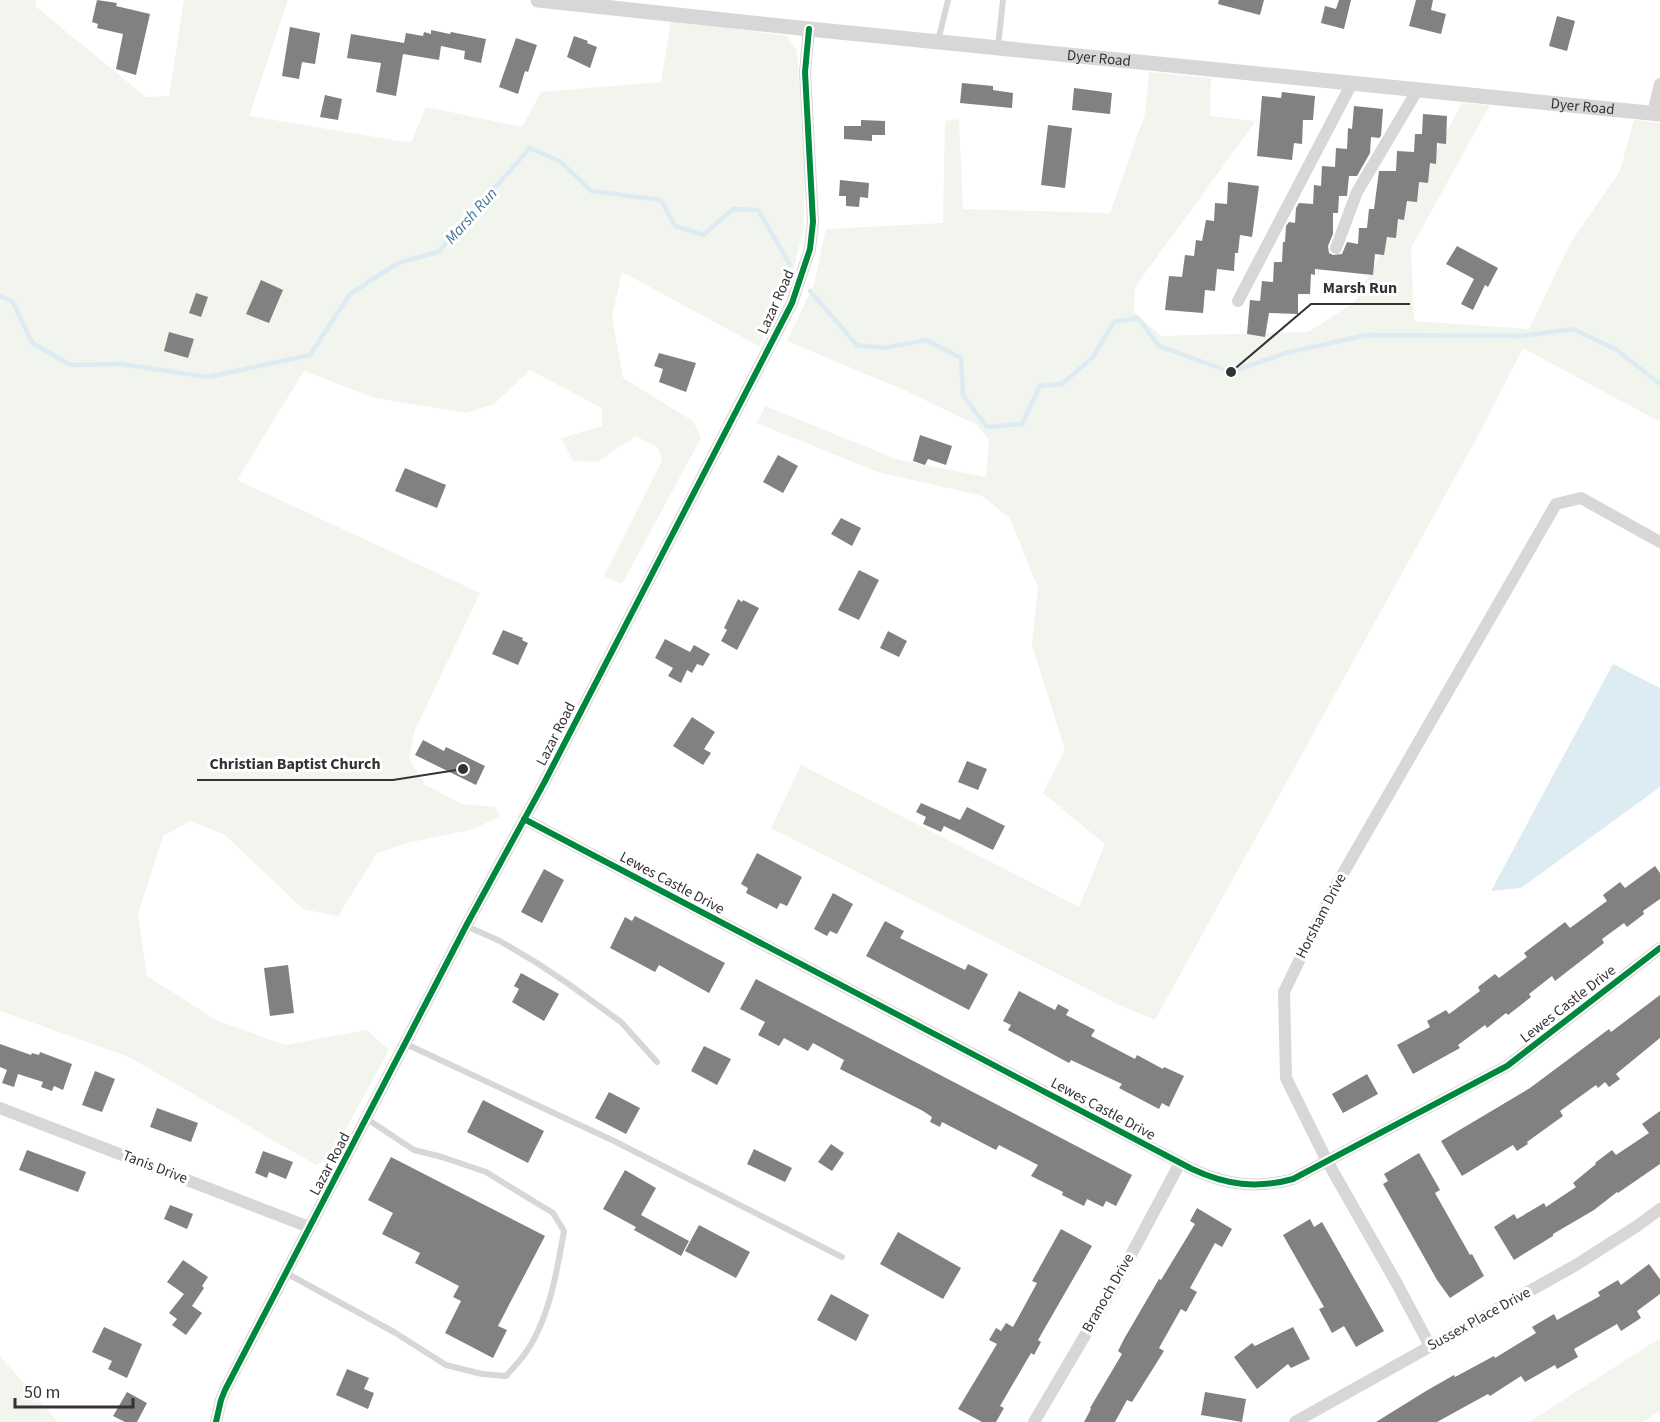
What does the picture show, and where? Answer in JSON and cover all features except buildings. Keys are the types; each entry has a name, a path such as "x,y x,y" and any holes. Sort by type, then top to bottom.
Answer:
{"street":[{"name":"Dyer Road","path":"538,0 1657,113"},
{"name":"Lazar Road","path":"216,1422 225,1390 781,326 802,277 810,249 813,222 805,72 809,29"},
{"path":"1238,301 1352,82"},
{"path":"1657,113 1660,84"},
{"path":"1336,248 1357,192 1418,89"},
{"name":"Horsham Drive","path":"1430,1346 1327,1161 1286,1078 1284,992 1334,888 1556,504 1581,498 1660,542"},
{"name":"Lewes Castle Drive","path":"524,819 1180,1163 1211,1178 1254,1186 1293,1179 1507,1066 1660,948"},
{"name":"Tanis Drive","path":"0,1108 309,1227"},
{"name":"Branoch Drive","path":"1034,1422 1117,1281 1180,1163"},
{"name":"Sussex Place Drive","path":"1295,1422 1575,1265 1660,1209"}],"lane":[{"path":"938,41 948,0"},
{"path":"998,46 1003,0"},
{"path":"466,926 500,941 578,991 621,1022 657,1062"},
{"path":"405,1044 614,1141 842,1257"},
{"path":"286,1272 394,1332 446,1365 482,1374 506,1376 525,1354 544,1315 558,1266 564,1231 553,1213 486,1172 414,1150 367,1119"}],"shaded area":[{"path":"0,0 36,0 35,6 146,97 169,96 184,0 288,0 249,116 411,143 426,107 522,127 541,92 661,82 671,20 787,36 797,50 805,178 803,231 789,288 759,346 622,272 612,317 623,378 693,421 701,438 622,584 604,576 662,461 658,448 636,436 597,462 573,461 561,438 602,426 602,408 530,370 494,404 467,413 375,398 304,371 237,480 480,593 415,730 409,758 425,785 462,804 495,807 500,816 474,829 407,843 377,853 338,916 303,909 225,835 190,821 163,836 138,914 147,976 218,1021 285,1045 367,1030 389,1050 330,1158 316,1165 129,1057 0,1011"},
{"path":"1149,72 1211,78 1210,116 1256,121 1135,287 1134,312 1161,336 1308,332 1354,303 1462,103 1490,105 1411,248 1414,321 1529,329 1571,242 1620,171 1634,120 1660,123 1660,422 1523,348 1480,432 1155,1020 1115,1003 771,828 801,765 1079,907 1105,844 1043,793 1065,750 1032,645 1038,588 1010,518 982,496 878,472 757,423 765,406 896,459 986,477 989,440 977,425 904,390 787,341 814,284 826,229 943,223 945,121 959,119 963,209 1110,213 1145,114"},
{"path":"1613,664 1660,688 1660,787 1521,888 1491,891"},
{"path":"1660,1338 1660,1410 1643,1422 1529,1422"},
{"path":"0,1356 58,1422 0,1422"}],"waterway":[{"name":"Marsh Run","path":"0,296 13,302 32,343 71,365 121,364 208,377 310,355 350,294 398,263 438,252 530,148 561,162 591,191 661,200 675,226 703,235 733,209 758,210 790,265"},
{"name":"Marsh Run","path":"810,291 857,345 885,348 926,340 961,358 963,395 987,427 1022,424 1040,386 1062,384 1093,357 1114,322 1138,318 1159,346 1231,372 1286,353 1367,335 1521,336 1573,329 1617,350 1660,384"}],"cycle path":[{"path":"216,1422 225,1390 466,926 544,783 792,303 810,249 813,222 805,72 809,29"},
{"path":"524,819 1192,1169 1217,1179 1242,1184 1267,1184 1293,1179 1507,1066 1660,948"}],"place":[{"name":"Marsh Run","path":"1231,372"},
{"name":"Christian Baptist Church","path":"463,769"}]}
